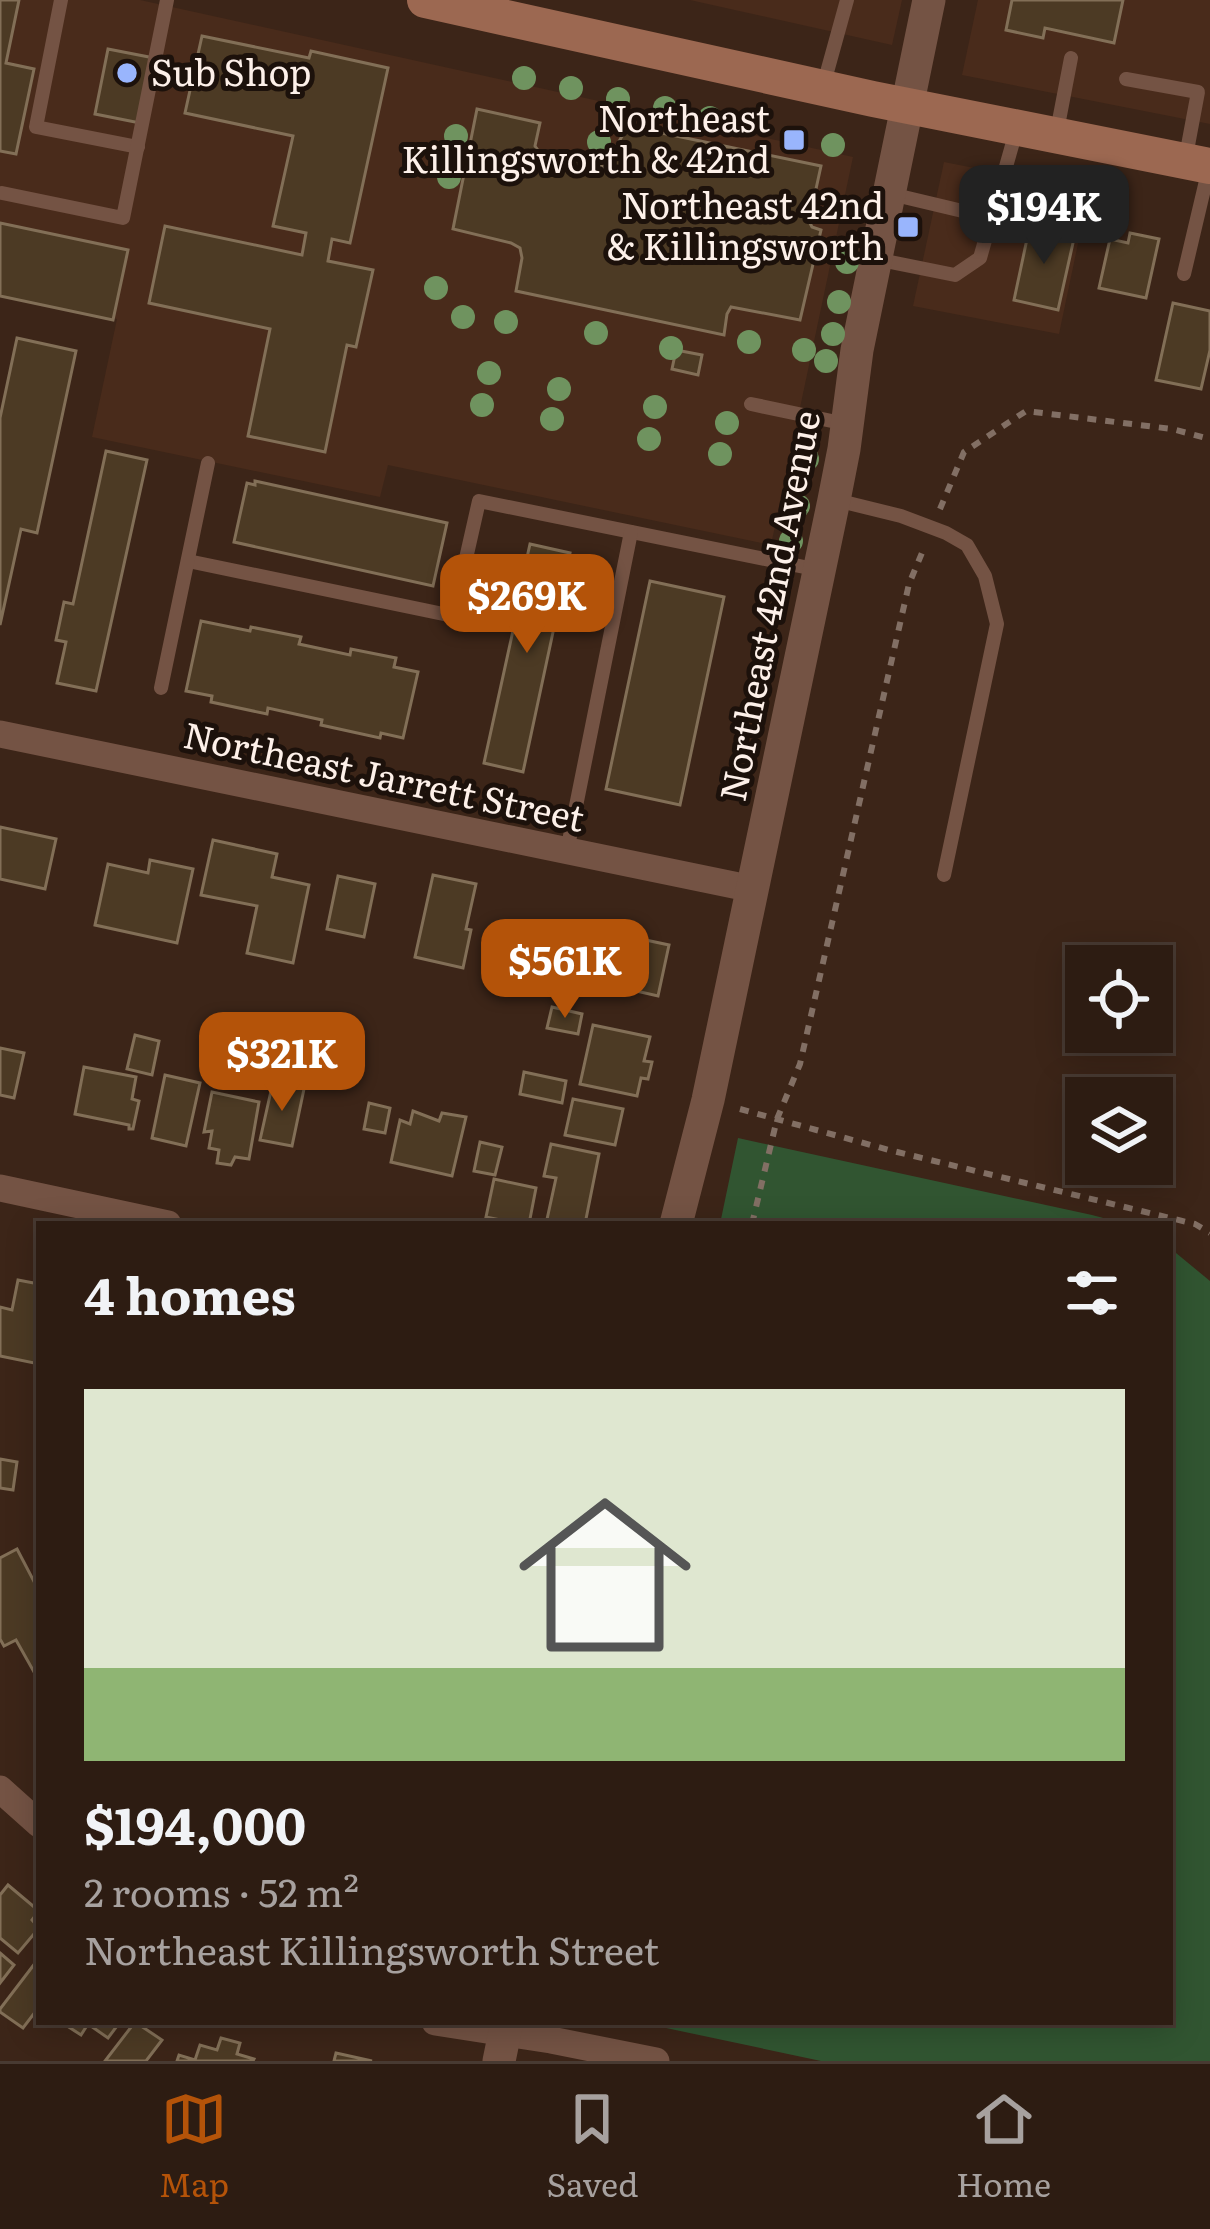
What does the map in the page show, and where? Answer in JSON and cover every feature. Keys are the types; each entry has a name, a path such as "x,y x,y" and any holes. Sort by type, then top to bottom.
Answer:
{"main road":[{"path":"424,0 1202,165"}],"street":[{"name":"Northeast 42nd Avenue","path":"677,1221 708,1100 819,570 926,0"},
{"name":"Northeast Jarrett Street","path":"0,734 753,889"},
{"path":"0,1188 154,1221"},
{"path":"0,1789 36,1821"},
{"path":"447,2025 504,2039 551,2040 656,2061"}],"lane":[{"path":"61,0 36,127 138,147"},
{"path":"2,193 123,218 167,0"},
{"path":"823,88 847,0"},
{"path":"1056,136 1071,58"},
{"path":"1126,79 1198,92 1202,165 1184,274"},
{"path":"875,259 955,275 980,258 1017,128"},
{"path":"889,194 992,218"},
{"path":"751,404 847,424"},
{"path":"160,688 208,463"},
{"path":"833,500 901,516 967,545 985,575 997,624 944,875"},
{"path":"188,561 452,616 478,501 819,570"},
{"path":"567,852 631,532"}],"path":[{"path":"753,1221 777,1120 800,1064 909,584 964,452 1026,411 1172,429 1210,439"},
{"path":"708,1100 889,1150 1195,1224 1210,1233"}],"shaded area":[{"path":"0,0 140,0 853,157 771,545 388,465 380,497 92,437 117,319 0,295"},
{"path":"690,0 902,0 892,45"},
{"path":"978,0 1210,0 1210,124 962,75"},
{"path":"944,162 1089,191 1059,334 913,306"}],"green space":[{"path":"738,1138 1115,1221 721,1221"},
{"path":"1173,1250 1210,1281 1210,2061 821,2061 652,2025 1173,2025"}],"building":[{"path":"0,0 19,0 6,63 34,69 16,154 0,151"},
{"path":"1012,0 1123,0 1114,43 1045,28 1043,38 1006,30"},
{"path":"202,36 309,58 311,51 388,68 350,243 332,239 328,261 373,270 356,347 347,345 325,452 248,436 270,329 149,303 165,226 302,255 306,233 273,226 293,136 185,113"},
{"path":"108,49 154,58 140,123 95,114"},
{"path":"477,109 540,123 535,146 540,153 604,167 628,126 821,166 809,221 821,230 800,320 731,307 724,335 516,291 520,248 453,229"},
{"path":"0,223 128,250 113,320 0,296"},
{"path":"1030,225 1075,234 1058,310 1014,300"},
{"path":"1130,233 1159,239 1146,298 1099,288 1110,239 1128,243"},
{"path":"1173,303 1210,311 1210,350 1201,389 1156,380"},
{"path":"17,338 76,351 37,533 21,529 0,625 0,418"},
{"path":"676,350 702,355 698,375 672,369"},
{"path":"106,451 147,460 96,691 57,683 66,642 56,640 64,602 73,604"},
{"path":"255,481 447,523 433,586 234,542 247,483 255,485"},
{"path":"530,544 570,553 523,772 484,763 516,617 506,615 512,587 520,589"},
{"path":"650,581 724,597 680,805 606,789"},
{"path":"201,621 301,637 299,644 350,655 351,649 396,658 394,667 418,672 403,738 381,733 380,738 321,725 322,720 268,708 267,714 211,702 212,696 186,691"},
{"path":"0,827 56,839 45,889 0,879"},
{"path":"213,840 277,854 272,877 309,885 293,963 247,953 257,906 201,895"},
{"path":"150,860 193,869 177,943 95,925 108,864 148,873"},
{"path":"433,875 476,884 463,968 415,957"},
{"path":"338,876 375,884 364,937 327,929"},
{"path":"608,932 669,945 658,996 597,982"},
{"path":"552,1007 582,1014 578,1034 547,1028"},
{"path":"593,1025 650,1037 644,1061 652,1062 648,1079 641,1078 637,1096 580,1084"},
{"path":"135,1035 159,1041 152,1075 127,1069"},
{"path":"0,1048 24,1053 14,1098 0,1095"},
{"path":"84,1067 136,1077 132,1099 139,1101 133,1129 75,1114"},
{"path":"524,1072 566,1081 562,1103 520,1094"},
{"path":"165,1075 200,1083 186,1146 152,1138"},
{"path":"273,1082 304,1089 292,1146 260,1140"},
{"path":"212,1092 259,1102 249,1159 235,1157 231,1165 217,1163 219,1150 209,1148 212,1131 204,1132"},
{"path":"573,1099 623,1109 615,1145 565,1135"},
{"path":"369,1103 390,1108 385,1133 364,1129"},
{"path":"413,1111 439,1121 442,1113 466,1117 452,1176 391,1162 400,1120 410,1124"},
{"path":"480,1142 502,1147 495,1175 474,1171"},
{"path":"551,1144 599,1154 586,1221 547,1221 556,1178 544,1176"},
{"path":"494,1179 536,1188 530,1221 486,1217"},
{"path":"18,1280 36,1283 36,1363 0,1356 0,1307 12,1310"},
{"path":"0,1459 17,1462 13,1490 0,1488"},
{"path":"17,1549 36,1585 34,1672 16,1640 4,1646 0,1639 0,1558"},
{"path":"8,1885 36,1908 32,1920 36,1932 18,1953 0,1938 0,1895"},
{"path":"0,1953 14,1965 0,1983"},
{"path":"36,1962 36,2011 23,2028 0,2009"},
{"path":"66,2025 87,2025 81,2035"},
{"path":"89,2025 118,2025 108,2038"},
{"path":"133,2025 162,2040 146,2061 105,2061"},
{"path":"221,2038 240,2043 237,2054 253,2061 177,2061 179,2055 195,2060 200,2045 217,2050"},
{"path":"336,2053 372,2061 334,2061"}],"place":[{"name":"Sub Shop","path":"127,73"},
{"name":"Northeast Killingsworth & 42nd","path":"794,140"},
{"name":"Northeast 42nd & Killingsworth","path":"908,227"}]}
